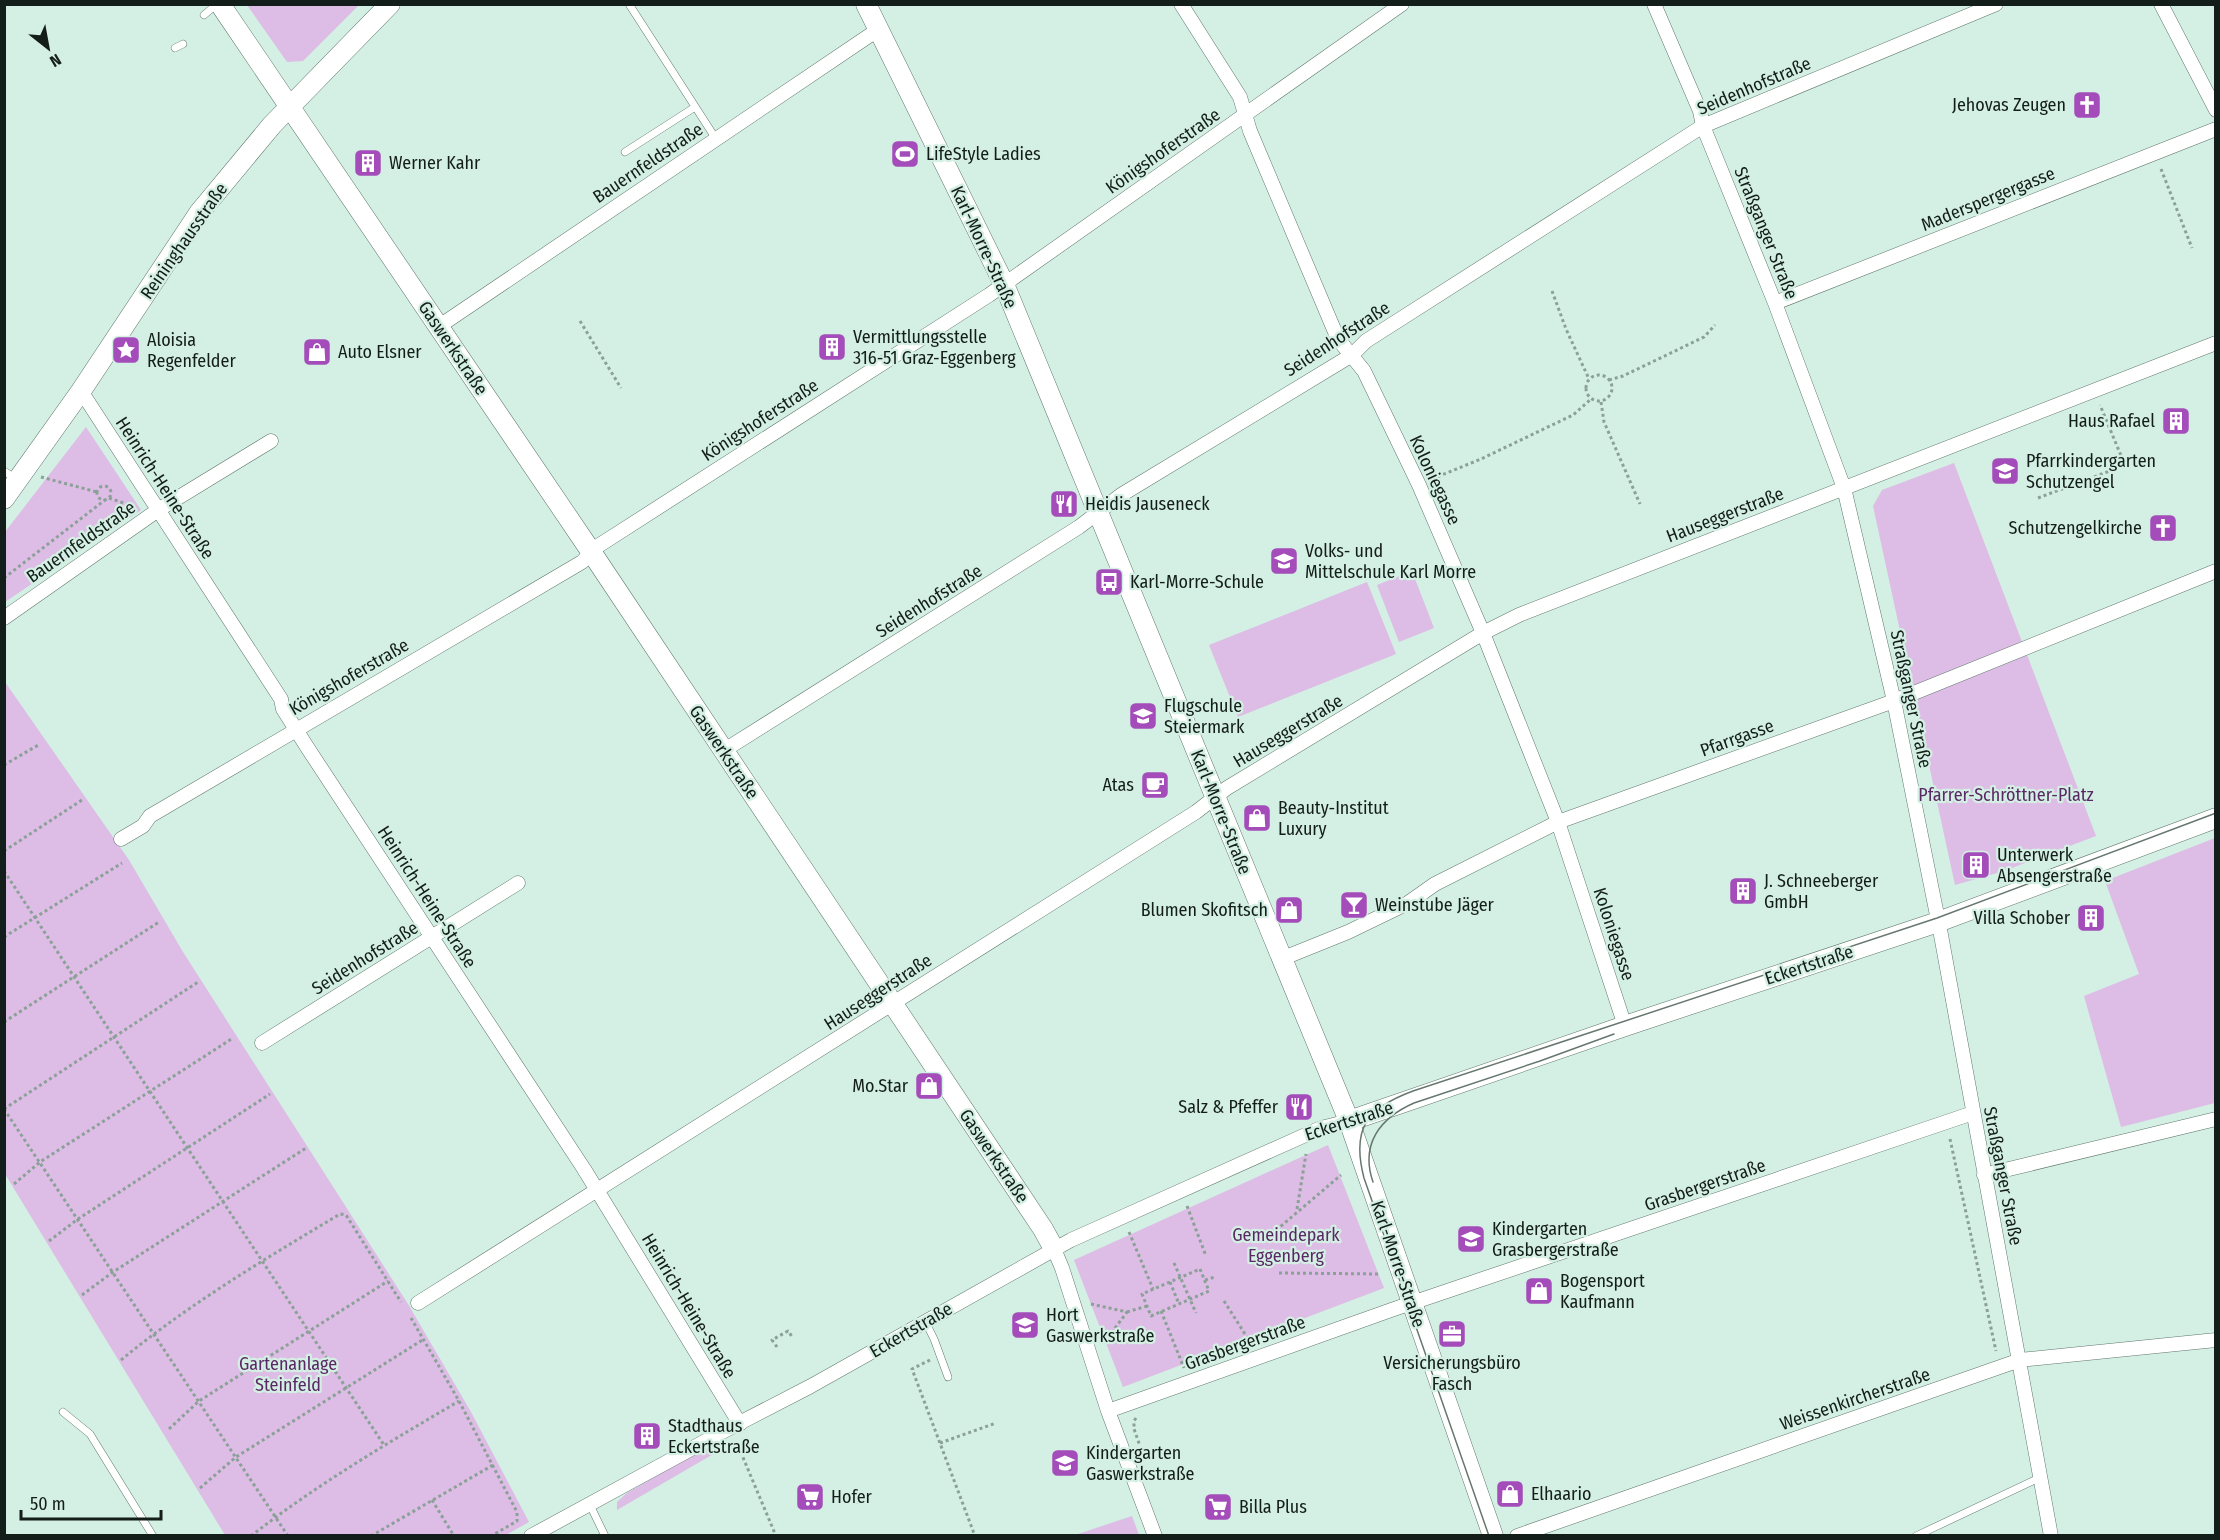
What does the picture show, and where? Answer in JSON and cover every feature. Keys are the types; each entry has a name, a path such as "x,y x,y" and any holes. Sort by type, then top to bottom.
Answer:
{"street":[{"name":"Reininghausstraße","path":"4,499 11,476 81,391 199,213 272,125 390,4"},
{"name":"Karl-Morre-Straße","path":"866,4 1004,284 1349,1121 1493,1536"},
{"name":"Koloniegasse","path":"1181,4 1240,97 1250,131 1338,339 1364,371 1419,484 1483,633 1558,822 1625,1026"},
{"name":"Königshoferstraße","path":"121,838 143,826 150,816 162,808 574,567 592,554 598,546 1004,284 1402,4"},
{"name":"Straßganger Straße","path":"1654,4 1700,111 1703,126 1775,303 1844,488 1894,700 1938,922 2051,1536"},
{"name":"Seidenhofstraße","path":"723,751 1069,533 1131,489 1352,355 1366,341 1703,126 1996,4"},
{"path":"2161,4 2216,110"},
{"name":"Gaswerkstraße","path":"214,8 290,107 592,554 1043,1230 1062,1268 1108,1411 1155,1536"},
{"name":"Bauernfeldstraße","path":"438,327 879,29"},
{"name":"Maderspergergasse","path":"1775,303 2216,129"},
{"name":"Hauseggerstraße","path":"411,1305 807,1059 1216,799 1227,788 1483,633 1519,615 2216,343"},
{"name":"Heinrich-Heine-Straße","path":"81,391 281,699 283,709 598,1190 740,1424"},
{"name":"Bauernfeldstraße","path":"4,618 155,507 271,441"},
{"name":"Pfarrgasse","path":"1281,959 1348,932 1398,908 1412,901 1434,884 1558,822 1894,700 2216,571"},
{"name":"Eckertstraße","path":"531,1536 811,1386 1054,1249 1321,1128 1349,1121 1938,922 2216,818"},
{"name":"Seidenhofstraße","path":"262,1043 518,883"},
{"name":"Grasbergerstraße","path":"1108,1411 1412,1304 1973,1113"},
{"path":"1984,1175 2216,1119"},
{"name":"Weissenkircherstraße","path":"1517,1536 2020,1360 2216,1340"}],"lane":[{"path":"629,4 716,139"},
{"path":"175,48 183,44"},
{"path":"625,152 695,107"},
{"path":"925,1321 948,1377"},
{"path":"63,1412 90,1434 153,1536"},
{"path":"1916,1536 2041,1476"},
{"path":"589,1503 605,1536"}],"path":[{"path":"2155,153 2192,248"},
{"path":"1552,291 1566,329 1589,379 1586,390 1591,399 1601,402 1608,398 1612,391 1610,380"},
{"path":"580,321 621,388"},
{"path":"1589,379 1598,375 1610,380 1623,376 1704,337 1715,325"},
{"path":"2038,498 2123,466 2122,458 2094,390"},
{"path":"1430,479 1481,459 1573,415 1591,399"},
{"path":"1601,402 1604,422 1640,504"},
{"path":"40,476 97,492"},
{"path":"97,492 102,487 108,487 111,491 109,498"},
{"path":"97,492 98,497 105,500"},
{"path":"4,578 109,498 141,510 155,507"},
{"path":"4,765 40,744"},
{"path":"4,851 82,800"},
{"path":"4,937 122,863"},
{"path":"4,871 384,1445"},
{"path":"5,1022 159,922"},
{"path":"198,982 5,1109 288,1536"},
{"path":"14,1184 40,1162 233,1038"},
{"path":"49,1241 78,1219 270,1094"},
{"path":"1950,1139 1997,1356"},
{"path":"82,1295 113,1272 306,1148"},
{"path":"1296,1211 1306,1154"},
{"path":"1268,1238 1296,1211 1341,1175"},
{"path":"1187,1206 1206,1256"},
{"path":"121,1360 153,1333 261,1262 340,1214 346,1215 388,1281 411,1305"},
{"path":"1129,1232 1153,1289"},
{"path":"1174,1263 1196,1313"},
{"path":"1200,1269 1209,1291 1151,1316 1142,1294 1170,1282 1200,1269"},
{"path":"1279,1272 1380,1274"},
{"path":"1205,1280 1215,1277"},
{"path":"169,1429 199,1401 388,1281"},
{"path":"1170,1282 1179,1304"},
{"path":"1224,1301 1252,1345"},
{"path":"1088,1303 1127,1312 1147,1306"},
{"path":"1161,1311 1184,1369"},
{"path":"1104,1344 1127,1312"},
{"path":"409,1315 459,1401 517,1512 517,1521 491,1536"},
{"path":"777,1347 772,1340 788,1331 793,1338"},
{"path":"200,1488 236,1457 424,1339"},
{"path":"940,1355 912,1369 975,1536"},
{"path":"250,1536 275,1516 384,1445 459,1401"},
{"path":"1140,1414 1134,1420 1134,1429 1142,1450"},
{"path":"940,1443 996,1423"},
{"path":"739,1448 776,1536"},
{"path":"371,1536 493,1465"},
{"path":"855,1503 869,1498"},
{"path":"432,1500 454,1536"}],"green space":[{"path":"247,5 359,5 303,61 287,62"},
{"path":"86,427 141,510 5,602 5,532"},
{"name":"Pfarrer-Schröttner-Platz","path":"1954,463 2096,836 2004,871 1955,885 1873,506 1882,490"},
{"path":"1412,571 1434,628 1399,642 1377,585"},
{"path":"1367,582 1396,654 1238,717 1209,645"},
{"name":"Gartenanlage Steinfeld","path":"5,682 129,860 183,952 408,1304 471,1412 529,1522 504,1536 225,1535 5,1174"},
{"path":"2215,838 2215,1103 2121,1127 2084,996 2139,974 2105,881"},
{"name":"Gemeindepark Eggenberg","path":"1328,1145 1384,1288 1123,1387 1074,1260"},
{"path":"719,1442 724,1444 722,1449 617,1510 617,1502 627,1493 711,1444"},
{"path":"1132,1516 1139,1535 1075,1535"}],"tram line":[{"path":"1489,1536 1364,1178 1360,1161 1360,1146 1366,1122 1374,1113 1384,1105 1413,1091 1937,918 2216,813"},
{"path":"1373,1182 1369,1156 1371,1144 1383,1125 1402,1109 1614,1034"}],"place":[{"name":"Jehovas Zeugen","path":"2087,105"},
{"name":"LifeStyle Ladies","path":"905,154"},
{"name":"Werner Kahr","path":"368,163"},
{"name":"Vermittlungsstelle 316-51 Graz-Eggenberg","path":"832,347"},
{"name":"Aloisia Regenfelder","path":"126,350"},
{"name":"Auto Elsner","path":"317,352"},
{"name":"Haus Rafael","path":"2176,421"},
{"name":"Pfarrkindergarten Schutzengel","path":"2005,471"},
{"name":"Heidis Jauseneck","path":"1064,504"},
{"name":"Schutzengelkirche","path":"2163,528"},
{"name":"Volks- und Mittelschule Karl Morre","path":"1284,561"},
{"name":"Karl-Morre-Schule","path":"1109,582"},
{"name":"Flugschule Steiermark","path":"1143,716"},
{"name":"Atas","path":"1155,785"},
{"name":"Beauty-Institut Luxury","path":"1257,818"},
{"name":"Unterwerk Absengerstraße","path":"1976,865"},
{"name":"J. Schneeberger GmbH","path":"1743,891"},
{"name":"Weinstube Jäger","path":"1354,905"},
{"name":"Blumen Skofitsch","path":"1289,910"},
{"name":"Villa Schober","path":"2091,918"},
{"name":"Mo.Star","path":"929,1086"},
{"name":"Salz & Pfeffer","path":"1299,1107"},
{"name":"Kindergarten Grasbergerstraße","path":"1471,1239"},
{"name":"Bogensport Kaufmann","path":"1539,1291"},
{"name":"Hort Gaswerkstraße","path":"1025,1325"},
{"name":"Versicherungsbüro Fasch","path":"1452,1334"},
{"name":"Stadthaus Eckertstraße","path":"647,1436"},
{"name":"Kindergarten Gaswerkstraße","path":"1065,1463"},
{"name":"Elhaario","path":"1510,1494"},
{"name":"Hofer","path":"810,1497"},
{"name":"Billa Plus","path":"1218,1507"}]}
